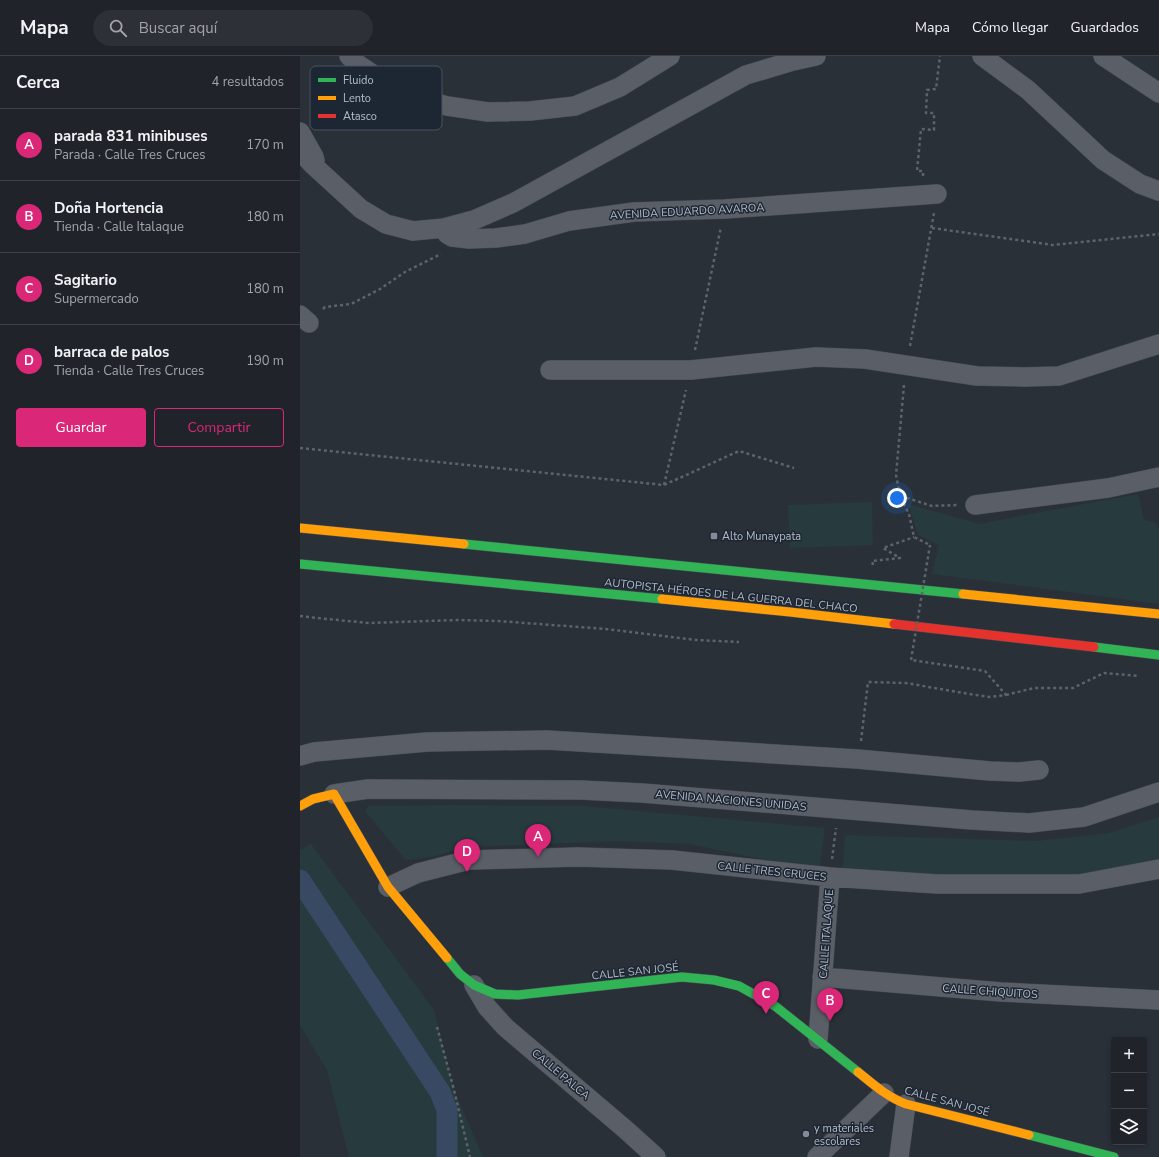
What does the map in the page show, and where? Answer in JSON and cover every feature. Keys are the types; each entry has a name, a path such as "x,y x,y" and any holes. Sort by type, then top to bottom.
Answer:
{"main road":[{"path":"300,528 1159,614"},
{"name":"AUTOPISTA HÉROES DE LA GUERRA DEL CHACO","path":"300,564 790,612 1159,655"},
{"name":"AVENIDA NACIONES UNIDAS","path":"300,806 314,799 334,794"},
{"name":"CALLE SAN JOSÉ","path":"334,794 388,887 460,974 474,985 496,994 518,995 682,978 714,980 738,986 775,1006 884,1093 898,1101 1114,1157"}],"street":[{"path":"350,56 360,66"},
{"path":"442,105 488,112 530,111 575,106 620,87 670,56"},
{"path":"306,158 361,209 386,224 413,231 444,228 474,220 513,203 746,75 816,56"},
{"path":"982,56 1028,90 1103,160 1140,184 1159,191"},
{"path":"1103,56 1159,93"},
{"path":"300,132 315,160 306,158"},
{"name":"AVENIDA EDUARDO AVAROA","path":"444,228 447,234 452,237 469,239 496,238 525,234 569,221 634,212 725,209 933,195"},
{"path":"550,370 691,370 816,357 865,359 977,376 1059,376 1159,344"},
{"path":"975,505 1108,488 1159,477"},
{"path":"300,756 314,752 427,742 547,740 858,759 990,771 1019,772 1039,770"},
{"name":"AVENIDA NACIONES UNIDAS","path":"334,794 368,789 581,790 642,793 972,820 1029,822 1084,817 1159,792"},
{"name":"CALLE TRES CRUCES","path":"388,887 418,873 469,860 562,858 672,860 830,877 937,884 1079,884 1159,869"},
{"name":"CALLE ITALAQUE","path":"818,1040 830,877"},
{"name":"CALLE CHIQUITOS","path":"822,978 1001,992 1159,1000"},
{"name":"CALLE PALCA","path":"474,985 487,1007 505,1027 625,1128 656,1157"},
{"path":"817,1157 884,1093"},
{"path":"899,1157 906,1104"}],"path":[{"path":"933,195 930,187 921,186 923,171 917,171 921,129 934,130 934,113 926,113 927,90 936,88 940,56"},
{"path":"664,485 691,370 725,209"},
{"path":"932,228 1053,246 1159,234"},
{"path":"304,319 325,307 351,304 380,289 405,272 469,239"},
{"path":"300,448 664,485 739,451 794,468"},
{"path":"914,537 909,514 900,496 932,506 975,505"},
{"path":"873,566 872,561 900,558 883,548 914,537 930,545 911,660 985,671 1006,695"},
{"path":"300,616 369,623 457,620 498,621 606,629 696,640 739,642"},
{"path":"860,747 868,682 906,683 989,697 1006,695 1034,688 1073,688 1104,673 1140,676"},
{"path":"830,877 838,809"},
{"path":"437,1027 470,1157"}],"green space":[{"path":"1138,494 1144,520 1155,522 1159,529 1159,604 932,574 939,545 918,535 908,504 980,524"},
{"path":"872,502 873,545 790,548 788,505"},
{"path":"369,806 584,806 825,828 819,871 689,844 618,841 468,847 432,857 406,860 365,811"},
{"path":"1159,817 1159,863 1073,879 842,879 845,835 1036,841 1109,833"},
{"path":"311,844 434,1010 454,1090 483,1157 349,1157 327,1070 300,1025 300,850"}],"waterway":[{"path":"300,880 440,1092 447,1110 447,1157"}],"traffic: fast":[{"path":"464,544 963,594"},
{"path":"300,564 662,599"},
{"path":"1094,647 1159,655"},
{"path":"447,958 460,974 474,985 495,994 518,995 682,977 714,980 739,986 775,1006 858,1072"},
{"path":"1029,1135 1114,1157"}],"traffic: slow":[{"path":"300,528 464,544"},
{"path":"963,594 1159,614"},
{"path":"662,599 894,624"},
{"path":"300,806 313,799 334,794 388,887 447,958"},
{"path":"858,1072 886,1094 906,1104 1029,1135"}],"traffic: jam":[{"path":"894,624 1094,647"}],"place":[{"name":"Alto Munaypata","path":"714,536"},
{"name":"parada 831 minibuses","path":"538,857"},
{"name":"barraca de palos","path":"467,872"},
{"name":"Sagitario","path":"766,1014"},
{"name":"Doña Hortencia","path":"830,1021"},
{"name":"y materiales escolares","path":"806,1134"}]}
